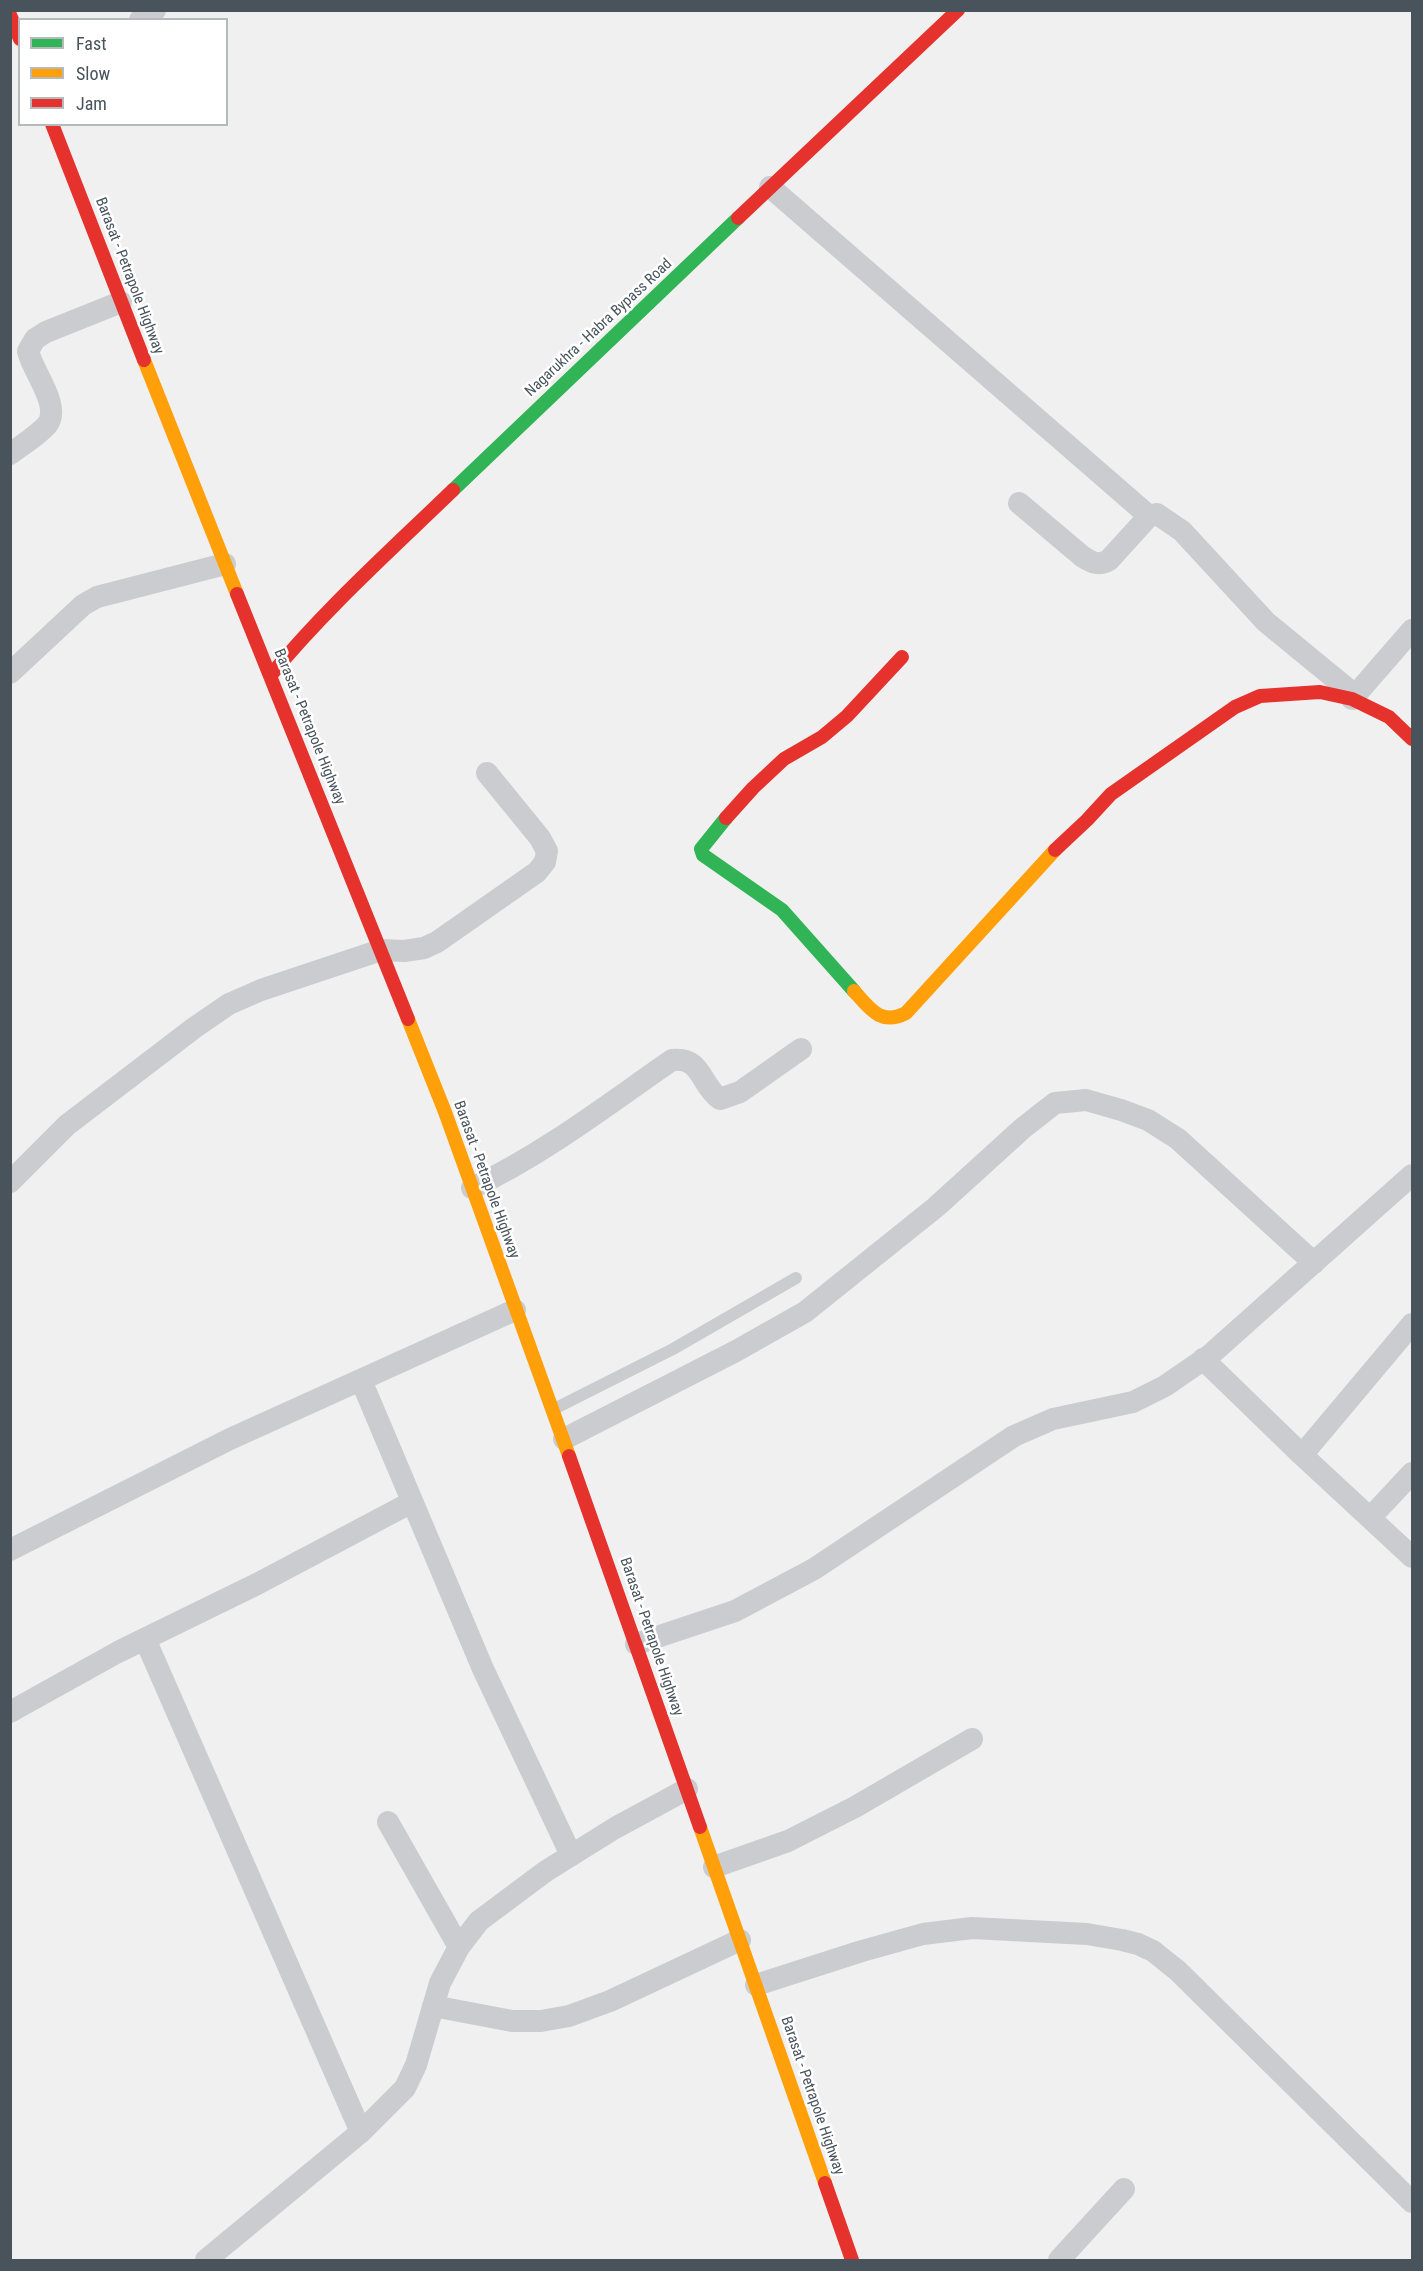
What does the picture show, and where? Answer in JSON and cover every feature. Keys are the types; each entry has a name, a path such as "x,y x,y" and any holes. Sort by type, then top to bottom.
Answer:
{"main road":[{"name":"Nagarukhra - Habra Bypass Road","path":"270,676 292,648 515,429 958,10"},
{"path":"10,15 18,34"},
{"name":"Barasat - Petrapole Highway","path":"53,126 225,564 445,1112 515,1310 564,1439 852,2260"},
{"path":"902,657 838,724 825,735 784,758 706,839 701,849 703,855 713,863 782,910 862,1000 886,1020 896,1020 906,1014 1050,854 1111,794 1235,707 1260,696 1320,692 1353,697 1389,717 1413,739"}],"street":[{"path":"770,187 1149,516"},
{"path":"10,454 48,423 52,410 48,395 30,361 28,351 35,339 46,332 121,302"},
{"path":"1019,503 1083,557 1093,563 1102,564 1109,560 1149,516 1157,514 1182,531 1266,622 1353,697 1413,630"},
{"path":"10,673 83,605 97,597 225,564"},
{"path":"10,1182 67,1125 194,1028 230,1004 261,990 381,950 404,951 424,948 437,942 537,872 544,862 547,851 540,838 487,773"},
{"path":"472,1188 506,1172 556,1140 672,1060 684,1058 693,1064 713,1094 720,1099 740,1092 801,1049"},
{"path":"564,1439 736,1351 805,1312 842,1285 936,1207 1023,1128 1055,1103 1086,1100 1148,1120 1178,1140 1314,1263"},
{"path":"636,1644 735,1611 814,1569 1014,1436 1053,1419 1133,1402 1165,1386 1203,1359 1413,1175"},
{"path":"10,1550 230,1439 515,1310"},
{"path":"1302,1455 1413,1324"},
{"path":"1203,1359 1302,1455 1413,1557"},
{"path":"361,1380 483,1669 571,1855"},
{"path":"1370,1518 1413,1473"},
{"path":"10,1712 145,1639 257,1584 412,1502"},
{"path":"145,1639 361,2132"},
{"path":"714,1867 788,1841 855,1807 972,1739"},
{"path":"206,2260 361,2132 405,2088 417,2065 440,1983 459,1947 479,1921 571,1855 687,1789"},
{"path":"388,1822 459,1947"},
{"path":"756,1985 923,1934 972,1928 1087,1934 1138,1944 1153,1951 1178,1971 1413,2202"},
{"path":"433,2006 513,2021 541,2021 569,2016 610,2001 740,1940"},
{"path":"1059,2260 1124,2189"}],"lane":[{"path":"553,1410 673,1349 796,1278"}],"traffic: fast":[{"path":"453,490 738,218"},
{"path":"726,818 701,849 703,855 782,910 854,991"}],"traffic: slow":[{"path":"144,360 237,594"},
{"path":"854,991 877,1014 890,1018 906,1013 1055,850"},
{"path":"408,1019 445,1112 569,1456"},
{"path":"700,1827 825,2183"}],"traffic: jam":[{"path":"738,218 958,10"},
{"path":"10,15 18,34"},
{"path":"53,126 144,360"},
{"path":"270,676 336,604 453,490"},
{"path":"237,594 408,1019"},
{"path":"726,818 784,759 822,737 847,716 902,657"},
{"path":"1055,850 1111,794 1235,707 1260,696 1320,692 1352,699 1389,717 1412,739"},
{"path":"569,1456 700,1827"},
{"path":"825,2183 852,2260"}]}
